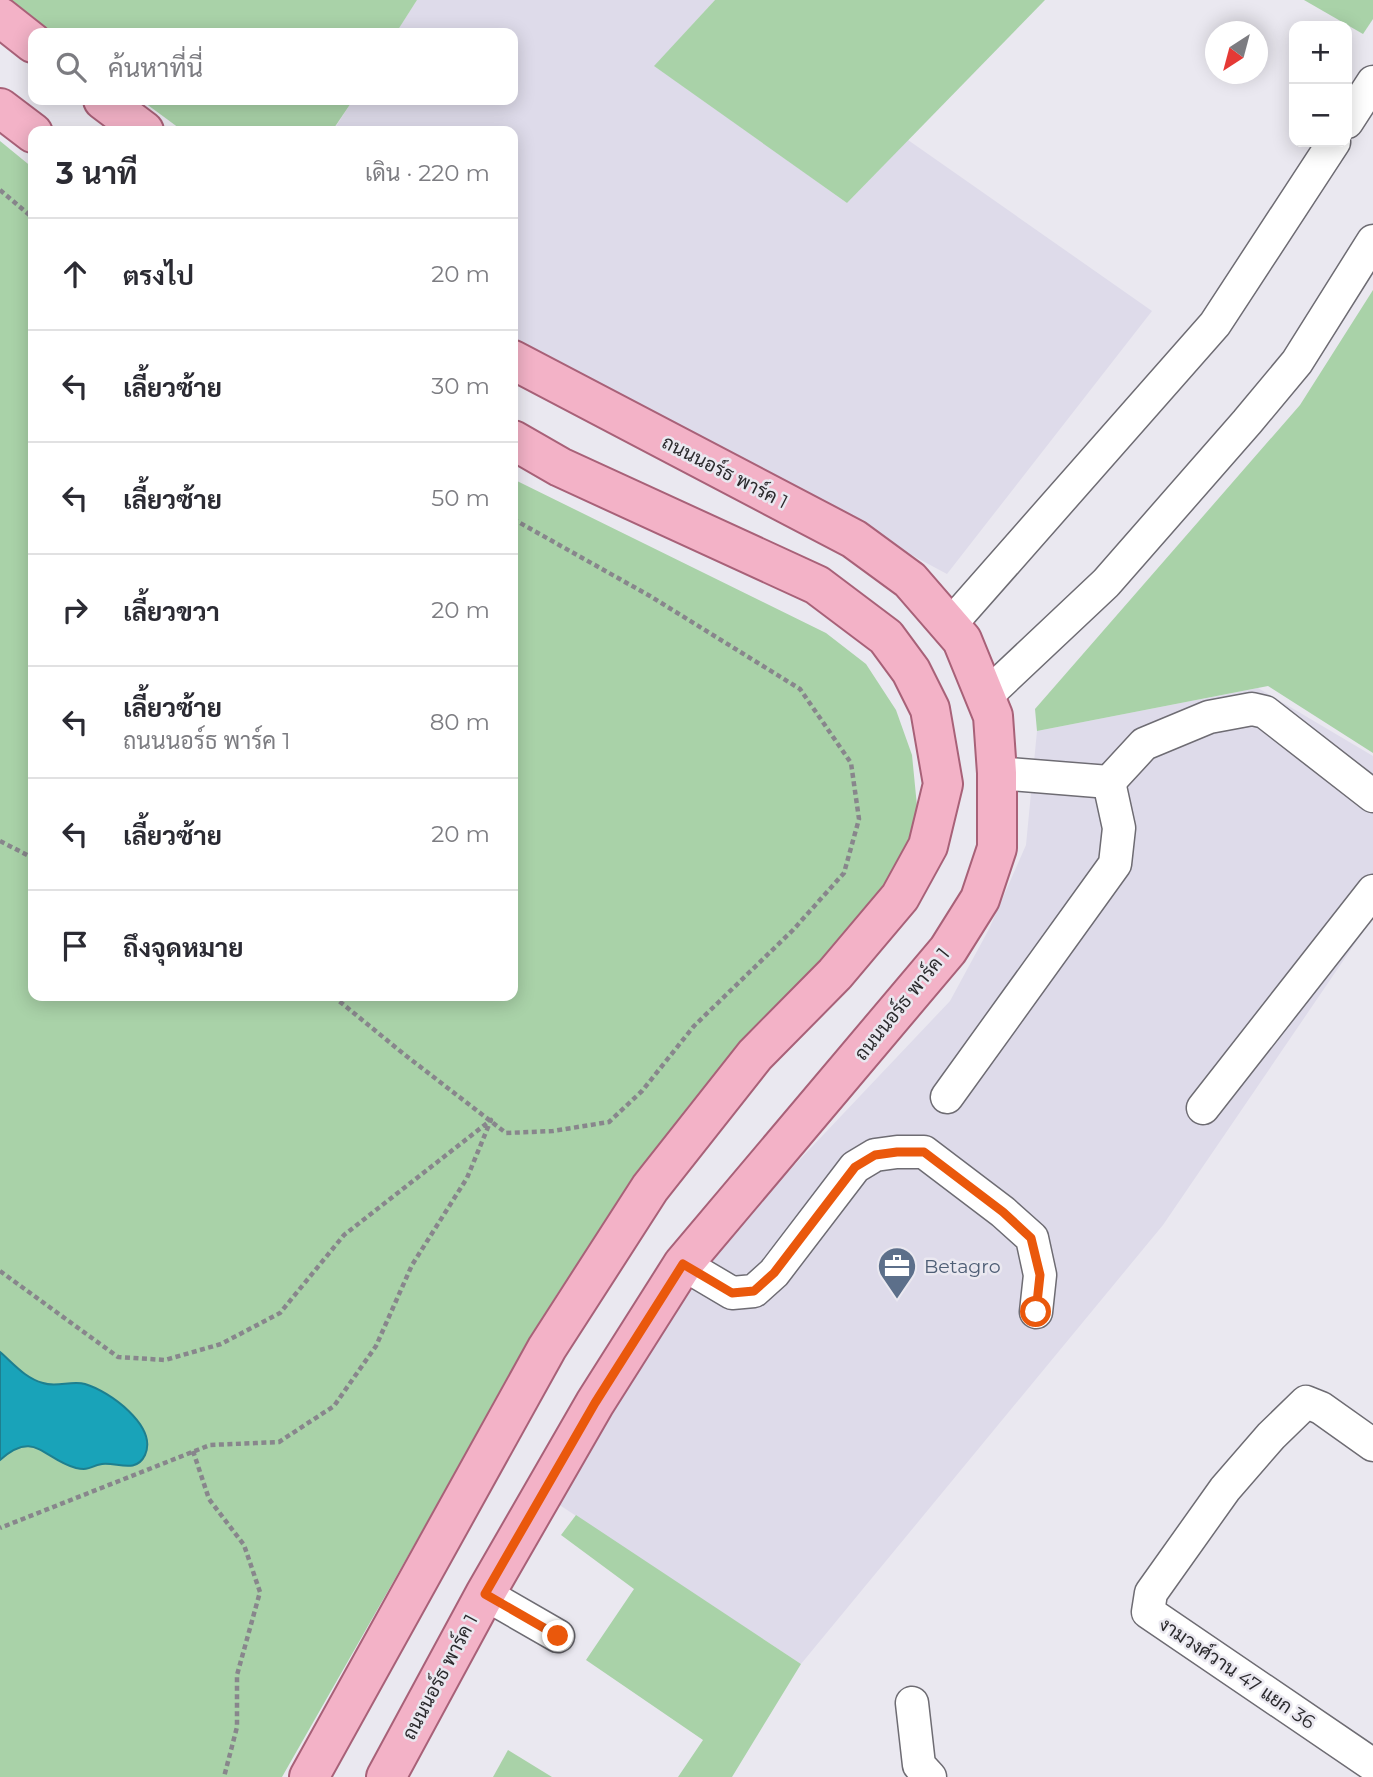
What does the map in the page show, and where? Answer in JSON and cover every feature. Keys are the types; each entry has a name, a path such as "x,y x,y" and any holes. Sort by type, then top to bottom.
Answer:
{"main road":[{"path":"0,17 28,39"},
{"path":"110,105 137,126"},
{"path":"0,107 28,128"},
{"name":"ถนนนอร์ธ พาร์ค 1","path":"386,1777 485,1594 595,1403 683,1264 948,950 980,899 997,848 997,773 993,716 962,640 910,580 854,539 518,363"},
{"path":"309,1777 547,1348 650,1188 755,1055 835,974 900,897 928,846 943,784 930,709 911,671 886,637 817,585 561,467 518,443"}],"street":[{"path":"1352,114 1373,82"},
{"path":"949,626 1215,324 1331,147"},
{"path":"985,697 1106,583 1247,422 1297,362 1373,241"},
{"path":"1109,782 1144,744 1209,718 1252,709 1265,712 1373,796"},
{"path":"997,773 1109,782"},
{"path":"947,1097 1115,864 1119,828 1109,782"},
{"path":"1203,1108 1373,891"},
{"path":"683,1264 732,1293 754,1291 774,1273 855,1167 875,1155 924,1152 1003,1212 1031,1238 1040,1275 1036,1312"},
{"name":"งามวงศ์วาน 47 แยก 36","path":"1373,1445 1321,1408 1306,1402 1271,1436 1217,1500 1151,1592 1148,1612 1373,1765"},
{"path":"485,1594 558,1636"},
{"path":"912,1703 919,1765 930,1777"}],"path":[{"path":"0,190 28,214"},
{"path":"339,1001 506,1133 554,1131 609,1122 642,1091 694,1026 793,930 844,873 859,819 851,763 800,689 650,596 518,522"},
{"path":"0,841 28,855"},
{"path":"0,1271 118,1357 166,1360 221,1344 280,1313 345,1235 491,1120"},
{"path":"0,1528 211,1445 279,1441 334,1406 376,1346 412,1265 467,1178 491,1120"},
{"path":"193,1451 209,1499 244,1545 260,1592 237,1675 237,1727 224,1777"}],"shaded area":[{"path":"417,0 715,0 655,66 847,203 908,140 1152,311 947,574 518,343 518,126 336,126 350,105 518,105 518,28 399,28"},
{"path":"1258,688 1373,756 1373,917 1163,1225 801,1664 555,1502 719,1245 950,1001 989,929 1026,845 1037,731"}],"green space":[{"path":"10,0 417,0 399,28 46,28"},
{"path":"715,0 1045,0 847,203 654,66"},
{"path":"1304,0 1373,0 1373,19 1363,34 1352,28 1352,21 1340,21"},
{"path":"148,105 350,105 335,126 176,126"},
{"path":"0,141 28,164 28,1001 518,1001 518,481 826,633 866,664 896,710 912,755 917,806 901,876 851,941 689,1105 557,1294 282,1777 0,1777"},
{"path":"1373,290 1373,753 1268,686 1037,731 1035,709 1300,405"},
{"path":"576,1515 801,1664 732,1777 678,1777 703,1740 586,1660 634,1589 561,1535"},
{"path":"508,1750 552,1777 493,1777"}],"water":[{"path":"0,1352 37,1381 53,1385 85,1384 118,1402 129,1411 144,1433 147,1444 141,1461 131,1466 102,1464 81,1469 31,1447 12,1451 0,1460"}],"place":[{"name":"Betagro","path":"897,1300"}],"route":[{"path":"558,1636 485,1594 595,1403 683,1264 732,1293 754,1291 774,1273 855,1167 875,1155 924,1152 1003,1212 1031,1238 1040,1275 1036,1312"}]}
